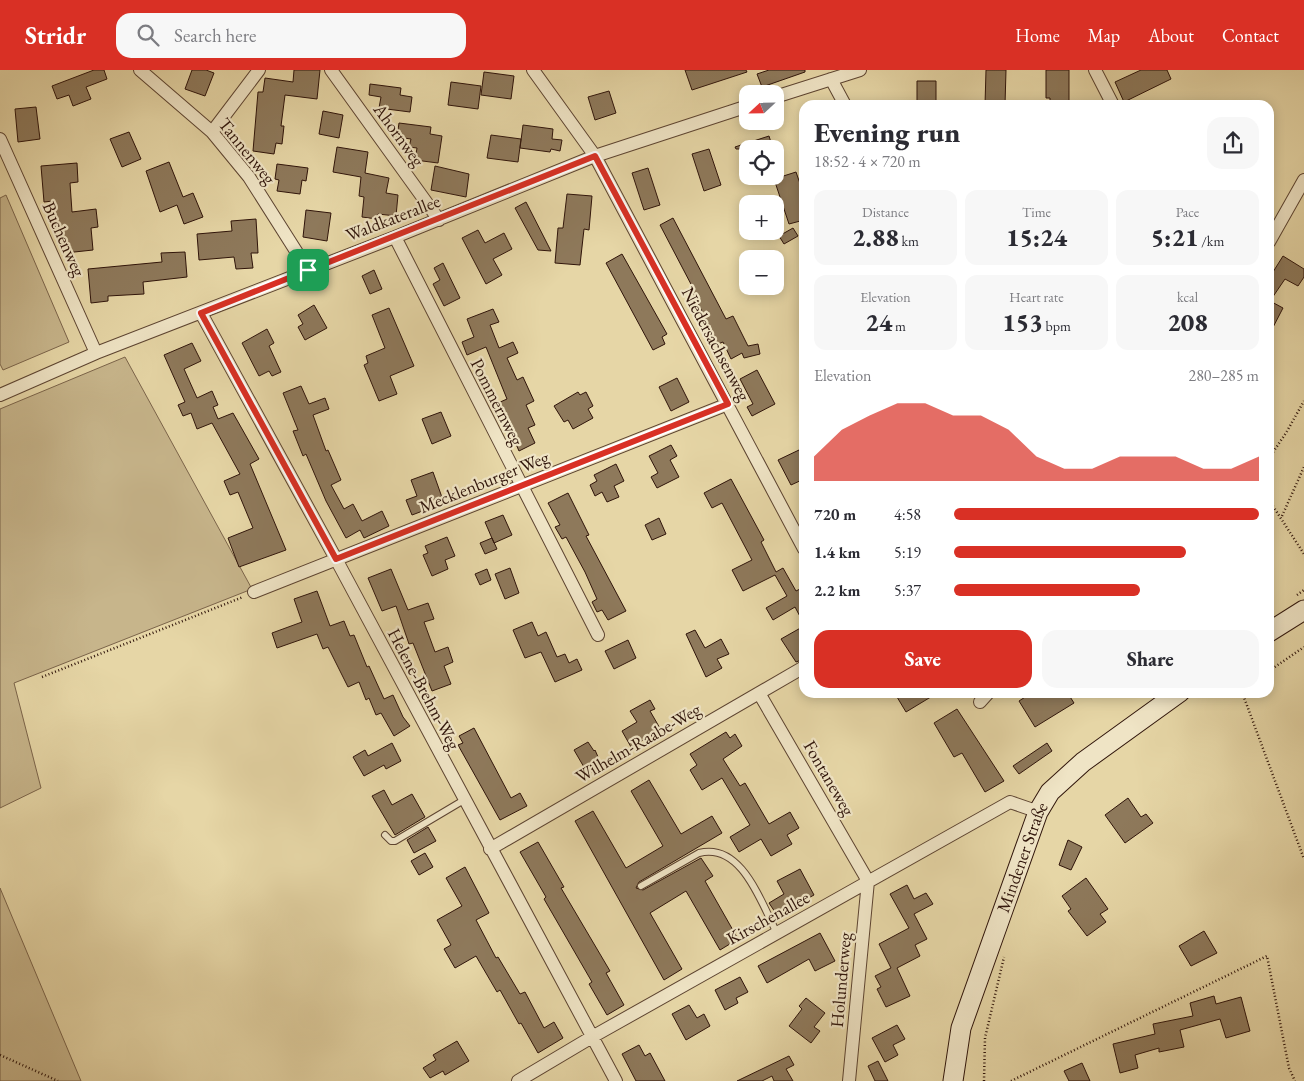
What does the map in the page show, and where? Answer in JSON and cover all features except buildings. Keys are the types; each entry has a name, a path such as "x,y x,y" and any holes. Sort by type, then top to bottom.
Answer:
{"main road":[{"path":"1274,629 1304,610"},
{"name":"Mindener Straße","path":"953,1081 954,1061 961,1028 1039,812 1050,792 1078,766 1182,698"}],"street":[{"name":"Tannenweg","path":"140,70 212,132 249,177 308,270"},
{"path":"212,132 259,70"},
{"name":"Ahornweg","path":"331,70 439,220"},
{"name":"Niedersachsenweg","path":"533,70 595,156 728,404 799,528"},
{"path":"784,94 860,70"},
{"path":"1095,70 1110,100"},
{"path":"831,79 842,100"},
{"name":"Waldkaterallee","path":"0,394 96,353 394,238 595,156 739,109"},
{"name":"Buchenweg","path":"0,139 96,353"},
{"path":"1274,233 1304,180"},
{"name":"Pommernweg","path":"394,238 598,635"},
{"name":"Helene-Brehm-Weg","path":"201,313 336,559 616,1081"},
{"name":"Mecklenburger Weg","path":"254,592 728,404"},
{"name":"Wilhelm-Raabe-Weg","path":"490,849 799,670"},
{"name":"Fontaneweg","path":"759,693 868,881"},
{"name":"Kirschenallee","path":"518,1081 592,1037 1010,802 1039,812"},
{"name":"Holunderweg","path":"849,1081 868,881"}],"lane":[{"path":"385,835 390,841 395,841 464,800"},
{"path":"641,886 699,853 707,851 723,854 736,863 746,875 777,933"}],"path":[{"path":"1274,451 1304,401"},
{"path":"1282,517 1304,467"},
{"path":"1274,507 1304,554"},
{"path":"42,677 254,592"},
{"path":"1274,668 1304,647"},
{"path":"1244,698 1304,859"},
{"path":"984,1081 985,1038 1004,956"},
{"path":"1011,1081 1267,956 1289,1068 1295,1081"},
{"path":"0,1056 58,1081"}],"shaded area":[{"path":"6,195 69,342 3,370 0,364 0,198"},
{"path":"125,357 252,589 14,683 41,788 0,808 0,409"},
{"path":"0,888 81,1081 0,1081"}],"route":[{"path":"595,156 728,404 336,559 201,313 308,270 394,238 595,156"}]}
